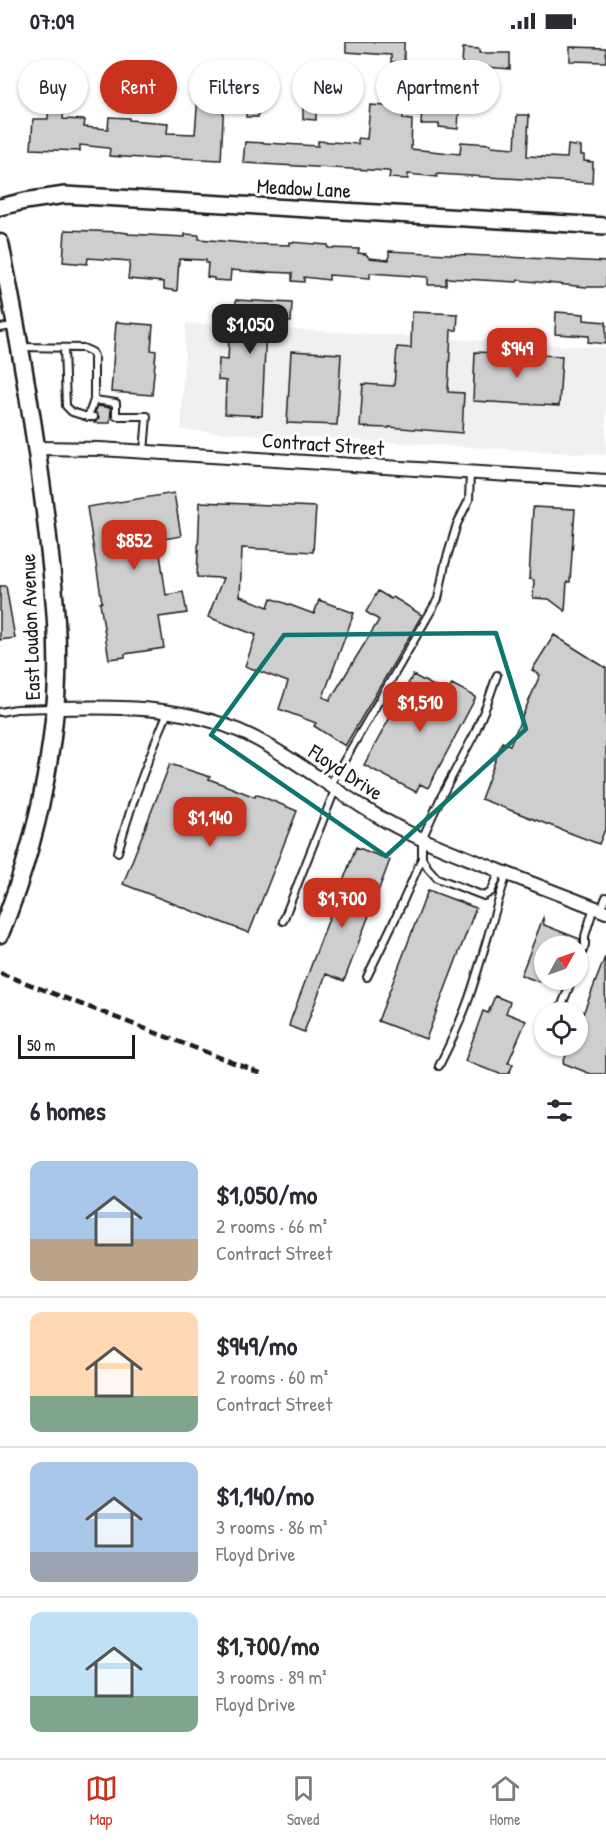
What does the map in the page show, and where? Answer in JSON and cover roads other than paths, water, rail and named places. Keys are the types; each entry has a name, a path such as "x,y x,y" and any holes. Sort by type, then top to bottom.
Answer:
{"main road":[{"name":"East Loudon Avenue","path":"0,243 8,327 20,347 37,448 54,602 57,660 56,708 43,793 31,845 0,934"}],"street":[{"name":"Meadow Lane","path":"0,207 65,195 606,226"},
{"name":"Contract Street","path":"37,448 144,452 606,481"},
{"name":"Floyd Drive","path":"56,708 113,706 168,711 226,725 259,740 368,811 422,839 600,910"}],"lane":[{"path":"20,347 83,348 93,352 94,400 91,417 72,412 66,406 63,348"},
{"path":"64,390 74,390"},
{"path":"94,400 116,403 113,416 147,416 144,452"},
{"path":"283,921 333,787 438,600 445,564 457,524 469,500 470,473"},
{"path":"367,977 422,858 422,839 474,735 497,675"},
{"path":"0,712 16,709 56,708"},
{"path":"118,852 129,810 149,754 168,711"},
{"path":"422,858 437,878 484,896 491,892 504,872"},
{"path":"439,1065 469,999 504,872"},
{"path":"585,936 606,897"}],"railway":[{"path":"0,973 263,1074"}]}
